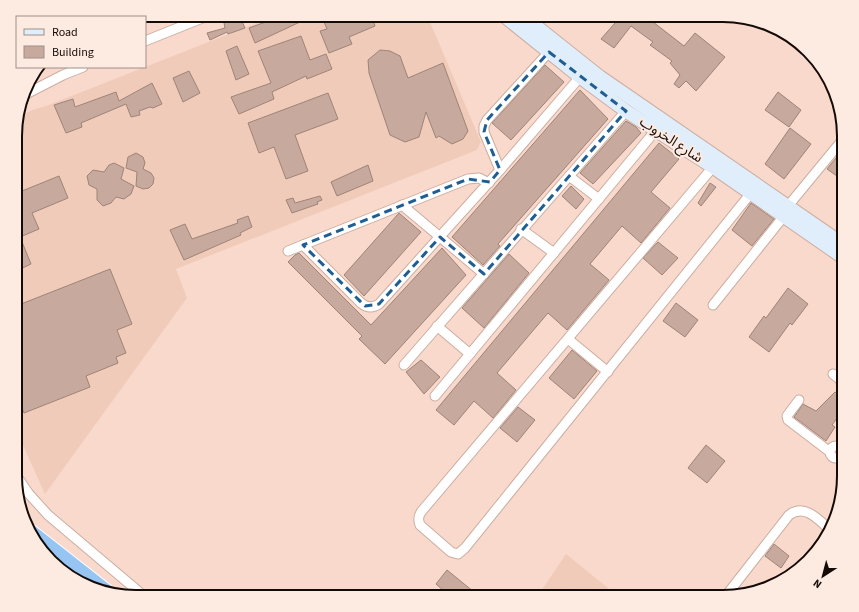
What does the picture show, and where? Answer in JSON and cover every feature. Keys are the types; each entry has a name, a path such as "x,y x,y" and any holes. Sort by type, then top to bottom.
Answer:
{"highway":[{"path":"43,543 90,580"}],"main road":[{"name":"شارع الخروب","path":"512,22 580,78 597,82 786,211 837,252"},
{"name":"شارع الخروب","path":"530,22 597,82 626,111 751,193 786,211 837,241"}],"street":[{"path":"146,41 192,22"},
{"path":"500,170 484,132 484,126 487,120 549,52"},
{"path":"31,91 80,68"},
{"path":"303,245 361,303 365,306 375,307 489,183 580,78"},
{"path":"404,365 626,111"},
{"path":"435,396 656,130"},
{"path":"713,305 837,147"},
{"path":"712,167 419,516 420,525 451,552 458,554 465,548 751,193"},
{"path":"569,176 599,199"},
{"path":"288,251 468,178 479,178 489,183"},
{"path":"402,205 484,274"},
{"path":"522,229 554,253"},
{"path":"437,326 470,354"},
{"path":"568,339 608,372"},
{"path":"833,374 837,377"},
{"path":"799,400 787,416 788,420 830,452 832,457 837,460"},
{"path":"830,452 831,449 837,446"},
{"path":"22,484 48,515 137,590"},
{"path":"731,589 789,515 794,511 800,510 815,516 825,526"}],"highlighted area":[{"path":"549,52 626,111 484,274 440,237 379,304 365,306 303,245 468,179 490,182 500,170 484,132 487,120"}],"shaded area":[{"path":"259,22 430,22 481,142 477,150 176,269 187,298 45,494 22,443 22,136 24,114 32,110 46,106 142,68 146,68 146,67"},
{"path":"566,554 610,590 542,590"}],"building":[{"path":"242,22 245,28 228,34 227,32 210,40 207,33 225,28 224,23"},
{"path":"266,22 300,22 255,43 249,28"},
{"path":"324,22 374,22 375,26 349,37 352,44 329,53 320,31 327,29"},
{"path":"616,22 653,22 684,46 695,33 725,57 696,91 686,81 679,88 674,84 680,75 670,63 672,61 650,45 653,42 631,26 614,48 601,39"},
{"path":"301,36 310,60 326,54 332,69 307,79 306,76 272,92 274,99 239,114 231,97 271,83 258,51"},
{"path":"237,46 249,74 236,80 226,51"},
{"path":"380,50 390,51 400,56 408,78 443,63 468,131 463,139 452,144 439,136 436,138 426,112 419,137 405,142 390,135 369,73 368,60"},
{"path":"545,65 564,82 511,140 492,123"},
{"path":"189,71 200,93 183,102 173,78"},
{"path":"152,83 162,104 153,108 150,107 139,111 140,115 131,117 126,104 81,123 82,127 66,133 54,105 73,99 75,107 116,92 119,101"},
{"path":"580,90 608,119 498,244 500,246 483,265 452,237"},
{"path":"778,92 801,110 789,127 765,110"},
{"path":"328,93 338,119 295,135 308,171 286,179 274,147 259,153 248,123"},
{"path":"626,121 636,127 641,133 593,184 580,173"},
{"path":"790,128 811,144 784,179 765,164"},
{"path":"659,143 679,159 651,192 670,208 641,243 622,226 590,264 609,280 567,330 548,313 497,373 516,390 493,418 474,401 454,425 436,410"},
{"path":"136,153 143,157 145,163 143,169 151,173 154,178 153,184 149,188 143,189 136,186 137,172 126,168 128,157"},
{"path":"837,157 837,176 827,169"},
{"path":"114,163 124,168 121,179 134,186 131,194 124,199 116,197 111,203 103,206 97,200 97,189 89,185 87,176 93,170 104,172 109,165"},
{"path":"368,165 373,181 337,196 331,182"},
{"path":"59,176 68,198 32,213 39,229 22,236 22,191"},
{"path":"710,183 716,187 701,206 698,203"},
{"path":"571,186 584,199 576,209 562,196"},
{"path":"320,196 322,200 317,202 318,204 292,213 286,200 293,198 295,203"},
{"path":"751,203 774,219 752,246 732,230"},
{"path":"399,213 421,232 364,296 344,275"},
{"path":"248,216 252,227 240,233 241,235 184,260 170,230 185,224 192,239 238,223 237,220"},
{"path":"22,242 31,264 22,268"},
{"path":"658,242 678,258 662,275 643,258"},
{"path":"442,248 466,275 385,364 359,339 362,336 288,262 299,253 371,325"},
{"path":"509,254 529,273 484,328 462,308"},
{"path":"110,269 132,324 117,330 126,353 116,357 118,363 86,376 90,387 24,413 22,408 22,304"},
{"path":"788,288 808,304 792,325 790,323 769,352 749,337 764,316 766,318"},
{"path":"676,303 698,320 685,337 663,321"},
{"path":"572,350 597,371 574,399 549,378"},
{"path":"421,360 440,377 424,394 406,372"},
{"path":"835,392 837,393 837,418 832,425 835,427 826,441 794,417 803,404 816,411"},
{"path":"518,407 535,420 517,442 500,428"},
{"path":"706,445 725,461 707,483 688,468"},
{"path":"774,544 789,556 781,568 765,556"},
{"path":"447,570 472,590 443,590 436,584"}]}
